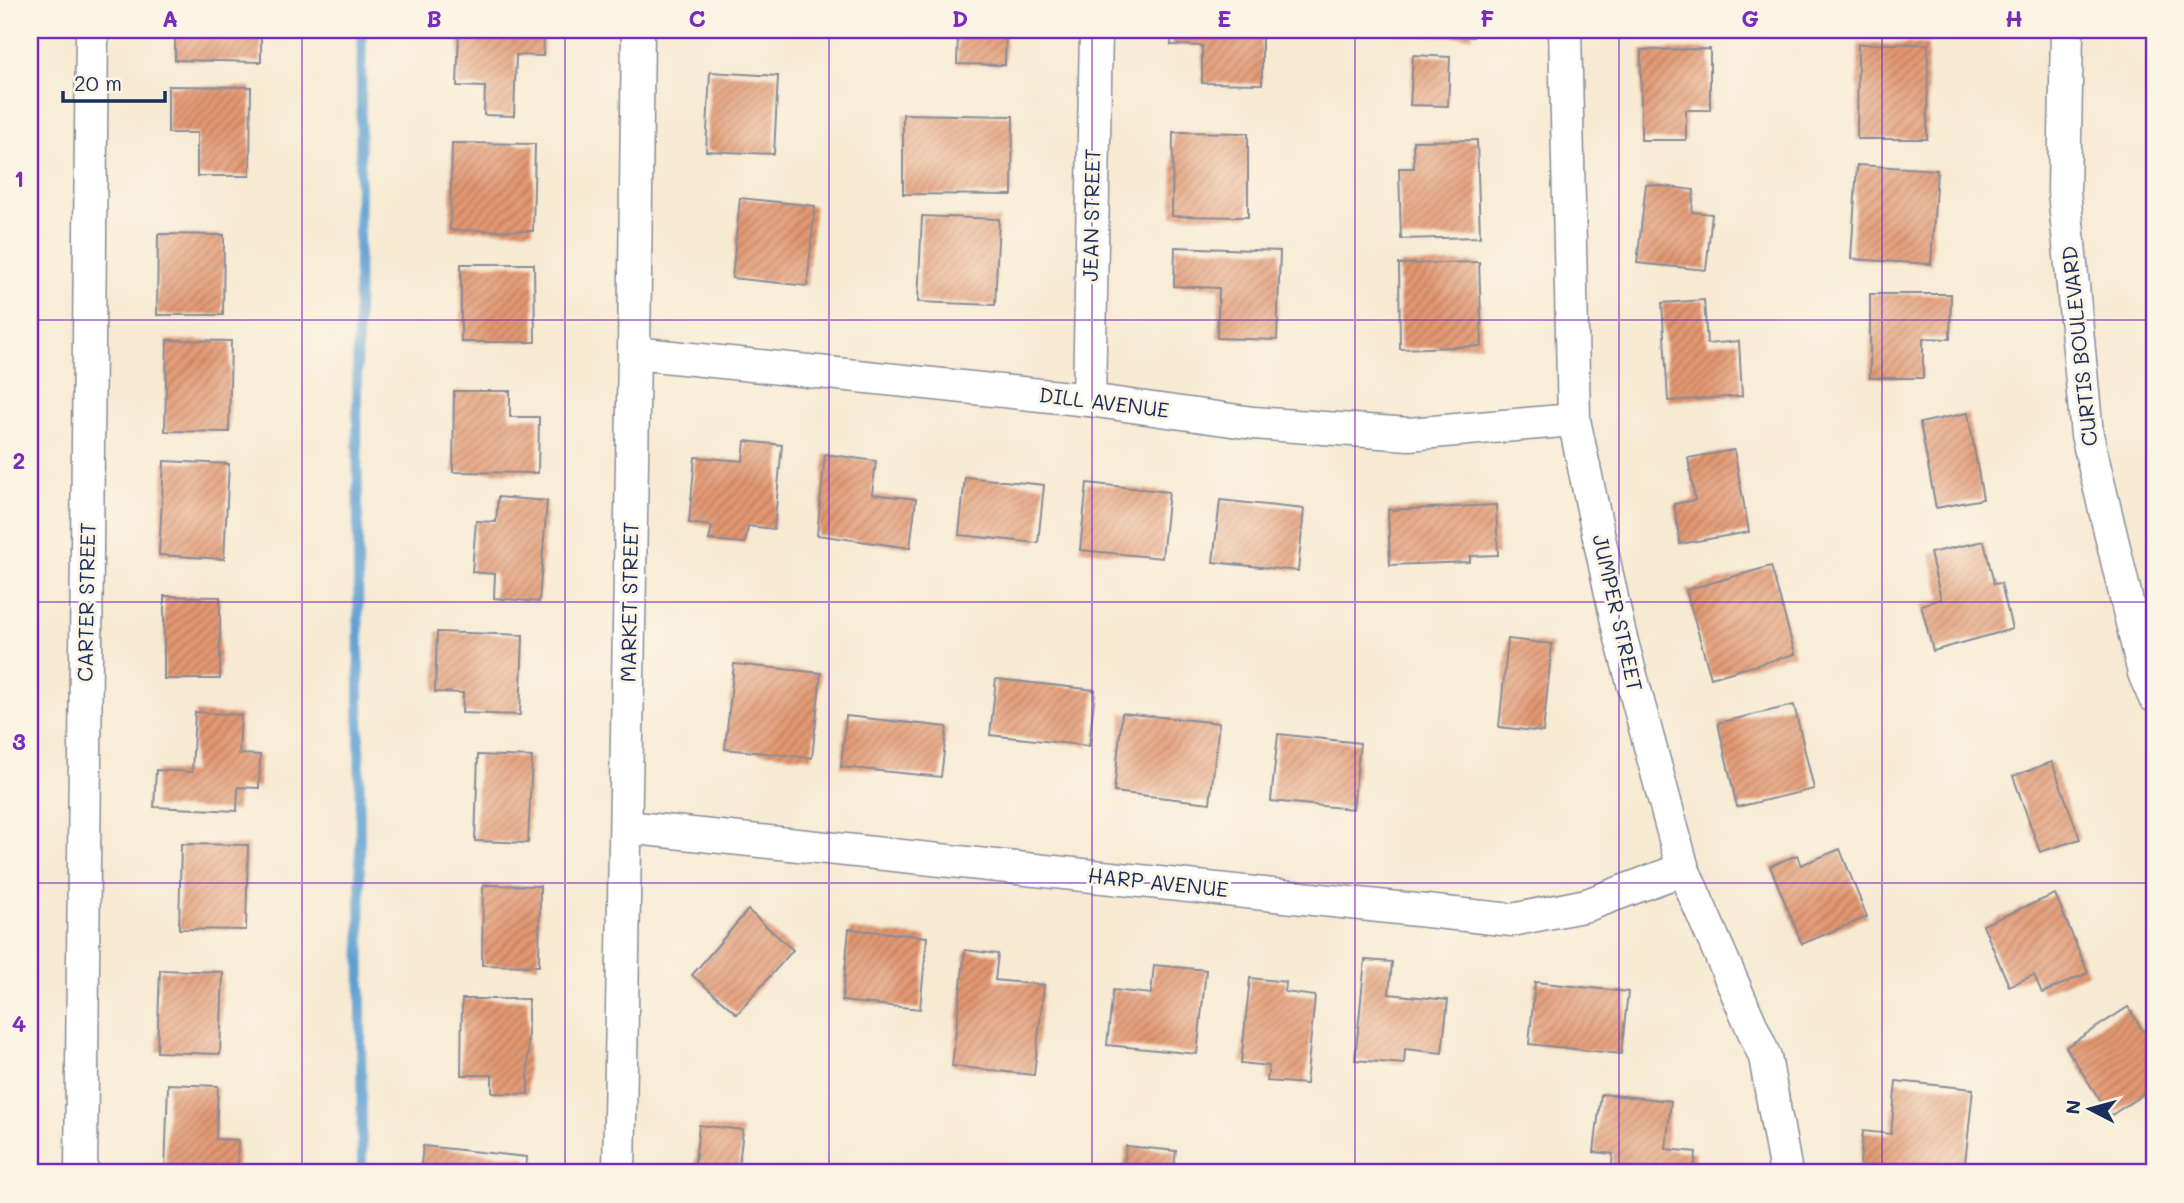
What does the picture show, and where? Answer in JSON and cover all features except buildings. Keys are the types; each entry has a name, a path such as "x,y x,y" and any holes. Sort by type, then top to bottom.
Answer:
{"street":[{"name":"CARTER STREET","path":"81,1173 92,30"},
{"name":"MARKET STREET","path":"620,1173 638,30"},
{"name":"JEAN STREET","path":"1089,400 1096,30"},
{"name":"JUMPER STREET","path":"1565,30 1574,420 1619,631 1683,869 1765,1057 1784,1173"},
{"name":"CURTIS BOULEVARD","path":"2067,30 2064,191 2087,435 2144,673 2154,696"},
{"name":"DILL AVENUE","path":"634,353 1089,400 1253,423 1409,434 1574,420"},
{"name":"HARP AVENUE","path":"626,827 1512,920 1587,905 1683,869"}],"waterway":[{"path":"362,30 357,385 362,1173"}]}
